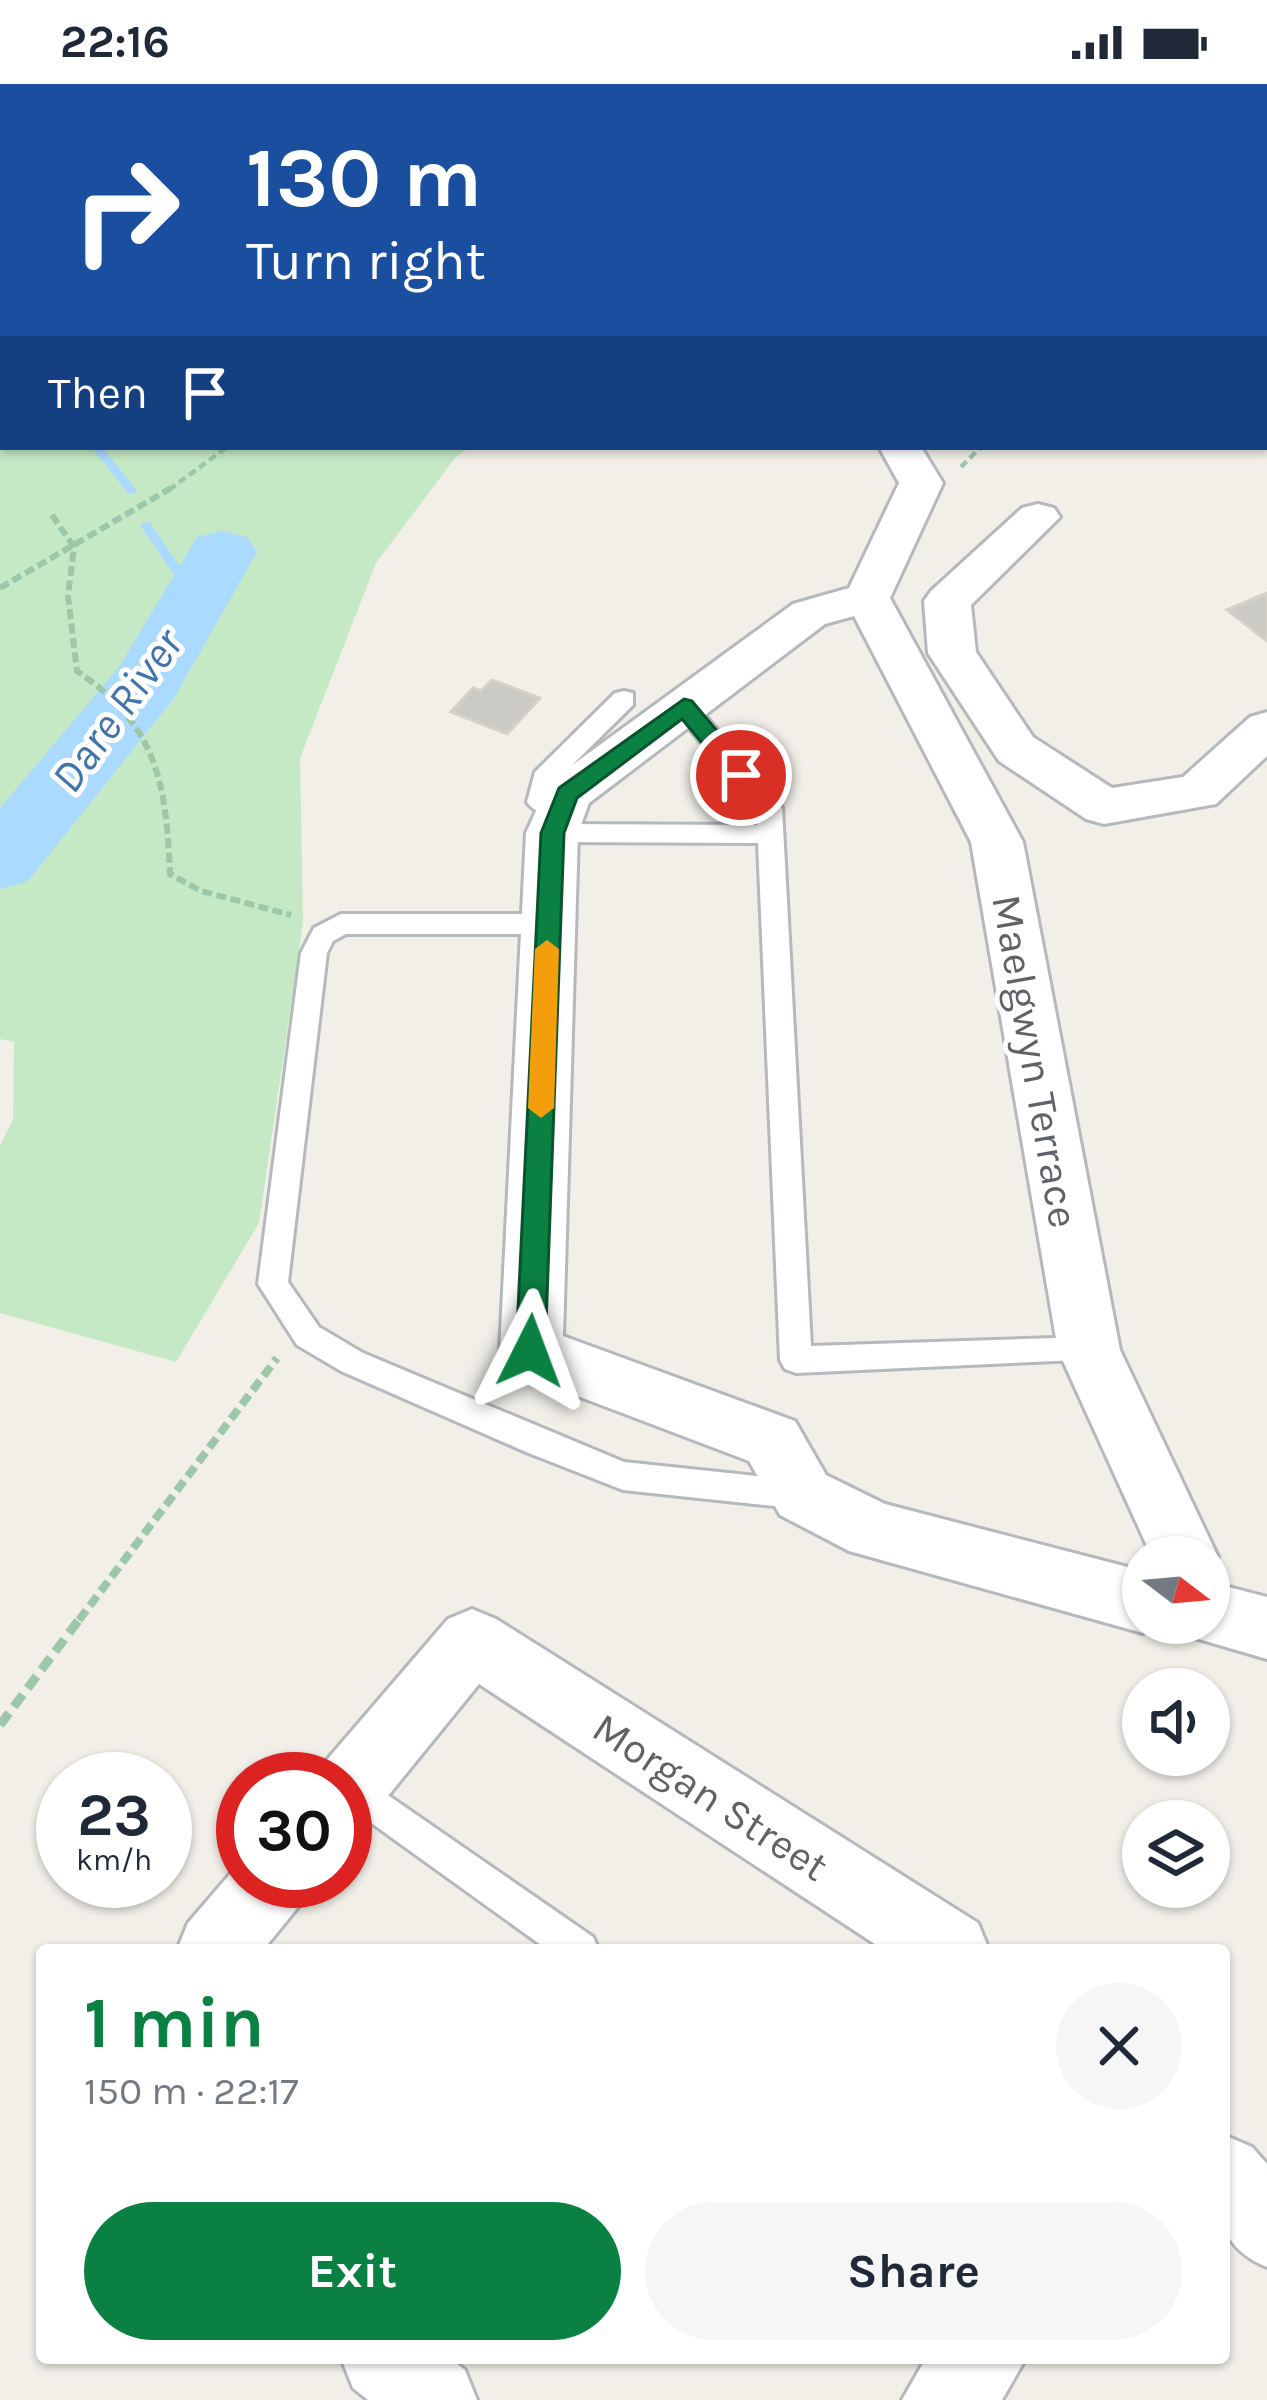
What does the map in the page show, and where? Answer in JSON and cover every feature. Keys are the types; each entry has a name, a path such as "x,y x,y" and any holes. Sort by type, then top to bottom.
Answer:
{"street":[{"path":"902,450 921,483 870,587 809,614 567,794 557,821 548,924 530,1351 772,1441 803,1495 872,1530 1122,1596"},
{"path":"1038,517 946,601 952,653 982,746 1016,749 1104,807 1198,792 1267,728"},
{"name":"Maelgwyn Terrace","path":"870,587 982,746 1089,1350 1182,1536"},
{"name":"Morgan Street","path":"372,1761 472,1642 942,1944"},
{"path":"219,1944 249,1908"},
{"path":"1230,2182 1267,2225"},
{"path":"390,2364 435,2400"},
{"path":"944,2400 978,2364"}],"lane":[{"path":"624,700 544,778 540,802 557,821 770,834"},
{"path":"684,706 769,808 796,1360 1089,1350"},
{"path":"548,924 341,924 323,934 314,953 273,1284 308,1336 352,1362 623,1476 803,1495"},
{"path":"372,1807 571,1944"}],"path":[{"path":"0,588 164,494 223,450"},
{"path":"52,515 74,547 68,596 77,671 111,691 142,725 167,794 170,874 193,893 278,908 323,934"},
{"path":"0,1725 272,1361 308,1336"}],"green space":[{"path":"0,450 466,450 376,563 300,758 303,923 259,1223 176,1362 0,1313 0,1146 13,1119 14,1042 0,1039"}],"building":[{"path":"1267,593 1267,641 1227,610"},
{"path":"492,680 540,698 507,734 451,712 473,688 481,691"}],"waterway":[{"path":"98,450 132,491"},
{"path":"146,525 196,598"},
{"name":"Dare River","path":"0,861 148,681 222,552"}],"slow traffic":[{"path":"541,1108 547,949"}],"route":[{"path":"530,1351 552,833 567,794 684,706 741,775"}]}
